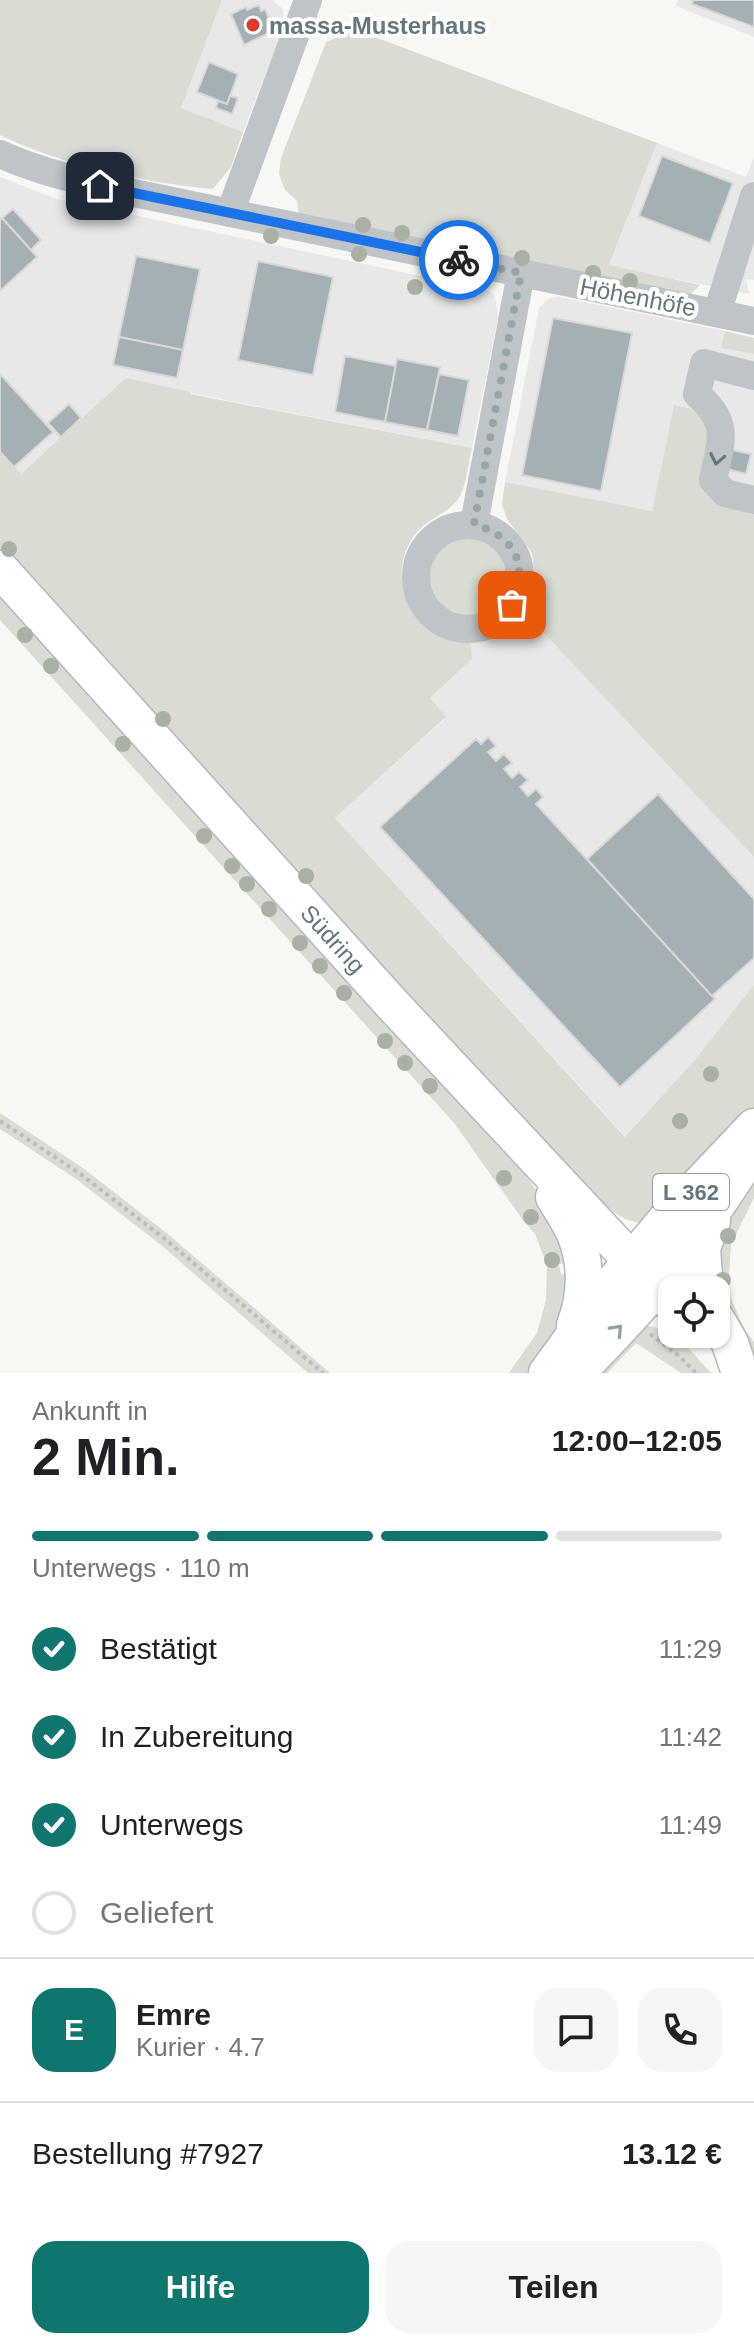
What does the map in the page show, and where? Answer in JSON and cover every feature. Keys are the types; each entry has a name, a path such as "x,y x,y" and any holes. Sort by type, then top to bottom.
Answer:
{"main road":[{"name":"Südring","path":"0,569 382,993 658,1289"},
{"name":"L 362","path":"632,1261 666,1220 754,1127"},
{"name":"L 362","path":"676,1276 754,1148"},
{"path":"527,1151 576,1235 584,1270 581,1310 564,1365"},
{"path":"704,1276 702,1248 720,1203"},
{"path":"564,1365 608,1289 632,1261"},
{"name":"L 362","path":"564,1365 658,1300"},
{"path":"730,1343 738,1373"},
{"path":"714,1348 738,1373"}],"street":[{"path":"230,213 308,0"},
{"name":"Höhenhöfe","path":"0,154 65,177 754,321"},
{"path":"717,313 753,204"},
{"path":"474,524 521,273"},
{"path":"754,376 704,363 697,394 712,407 723,433 713,480 725,493 754,500"}],"path":[{"path":"0,1121 79,1173 165,1239 323,1373"}],"shaded area":[{"path":"0,0 222,0 181,108 243,132 231,167 213,189 187,186 76,164 0,135"},
{"path":"222,0 272,0 283,9 283,29 243,132 181,108"},
{"path":"678,0 754,0 754,37 676,6"},
{"path":"356,30 657,143 609,265 700,285 687,297 299,217 297,201 285,190 279,174 281,158 326,42"},
{"path":"657,143 746,177 754,157 754,280 746,279 750,294 609,266"},
{"path":"0,177 57,199 487,290 495,296 498,317 472,448 190,393 20,475 0,453"},
{"path":"560,297 725,331 722,348 754,354 754,512 674,405 652,511 505,482 539,308 549,298"},
{"path":"725,331 754,338 754,354 721,348"},
{"path":"126,378 190,394 472,448 460,496 451,507 417,532 405,555 402,580 404,593 416,616 435,633 471,643 472,659 430,698 446,717 335,818 625,1137 693,1062 754,985 754,1114 652,1222 624,1218 601,1201 289,868 0,551 0,453 21,474"},
{"path":"674,405 703,412 715,430 707,476 754,512 754,857 525,613 536,586 532,553 507,519 502,504 505,482 652,511"},
{"path":"474,535 503,553 510,580 498,606 470,618 439,606 427,582 429,562 447,541"},
{"path":"0,586 520,1167 540,1196 574,1262 559,1264 561,1274 575,1276 575,1301 537,1373 509,1373 537,1333 546,1300 547,1265 535,1234 454,1123 0,620"},
{"path":"525,613 754,857 754,985 693,1062 626,1137 335,818 446,718 429,699 472,659 471,643 504,633"},
{"path":"0,1113 83,1168 169,1235 330,1373 308,1373 161,1245 76,1179 0,1129"},
{"path":"754,1167 754,1198 731,1244 729,1276 715,1276 713,1250"},
{"path":"730,1296 754,1342 754,1362 730,1322"},
{"path":"636,1328 658,1328 658,1348 688,1348 711,1373 681,1373 636,1343 607,1373 588,1373"}],"building":[{"path":"693,0 754,0 754,27 692,4"},
{"name":"massa-Musterhaus","path":"259,5 261,11 265,9 271,32 244,45 231,14"},
{"path":"209,62 238,74 227,104 197,92"},
{"path":"230,96 238,98 232,114 216,108 218,101 227,104"},
{"path":"662,156 733,183 710,243 639,216"},
{"path":"13,209 41,240 31,250 2,218"},
{"path":"2,218 37,257 0,291 0,220"},
{"path":"136,256 200,269 183,350 119,337"},
{"path":"258,261 333,277 313,375 238,360"},
{"path":"553,318 632,333 601,491 522,475"},
{"path":"119,337 183,350 177,378 113,365"},
{"path":"345,356 396,366 385,422 335,412"},
{"path":"397,359 440,367 427,430 385,422"},
{"path":"0,374 53,432 14,467 0,452"},
{"path":"439,374 469,380 458,436 427,430"},
{"path":"69,404 81,418 61,437 48,423"},
{"path":"732,450 751,454 746,474 727,469"},
{"path":"488,737 496,746 488,752 496,761 504,754 512,763 504,769 512,778 519,772 528,780 520,787 528,796 536,789 543,797 536,804 715,999 620,1087 380,827 476,739 481,744"},
{"path":"658,794 754,899 754,958 712,996 587,859"}],"way so far":[{"path":"459,260 521,273 474,524 491,529 516,554 520,571 519,589 512,605"}],"place":[{"name":"massa-Musterhaus","path":"253,25"}],"route":[{"path":"100,186 459,260"}]}
